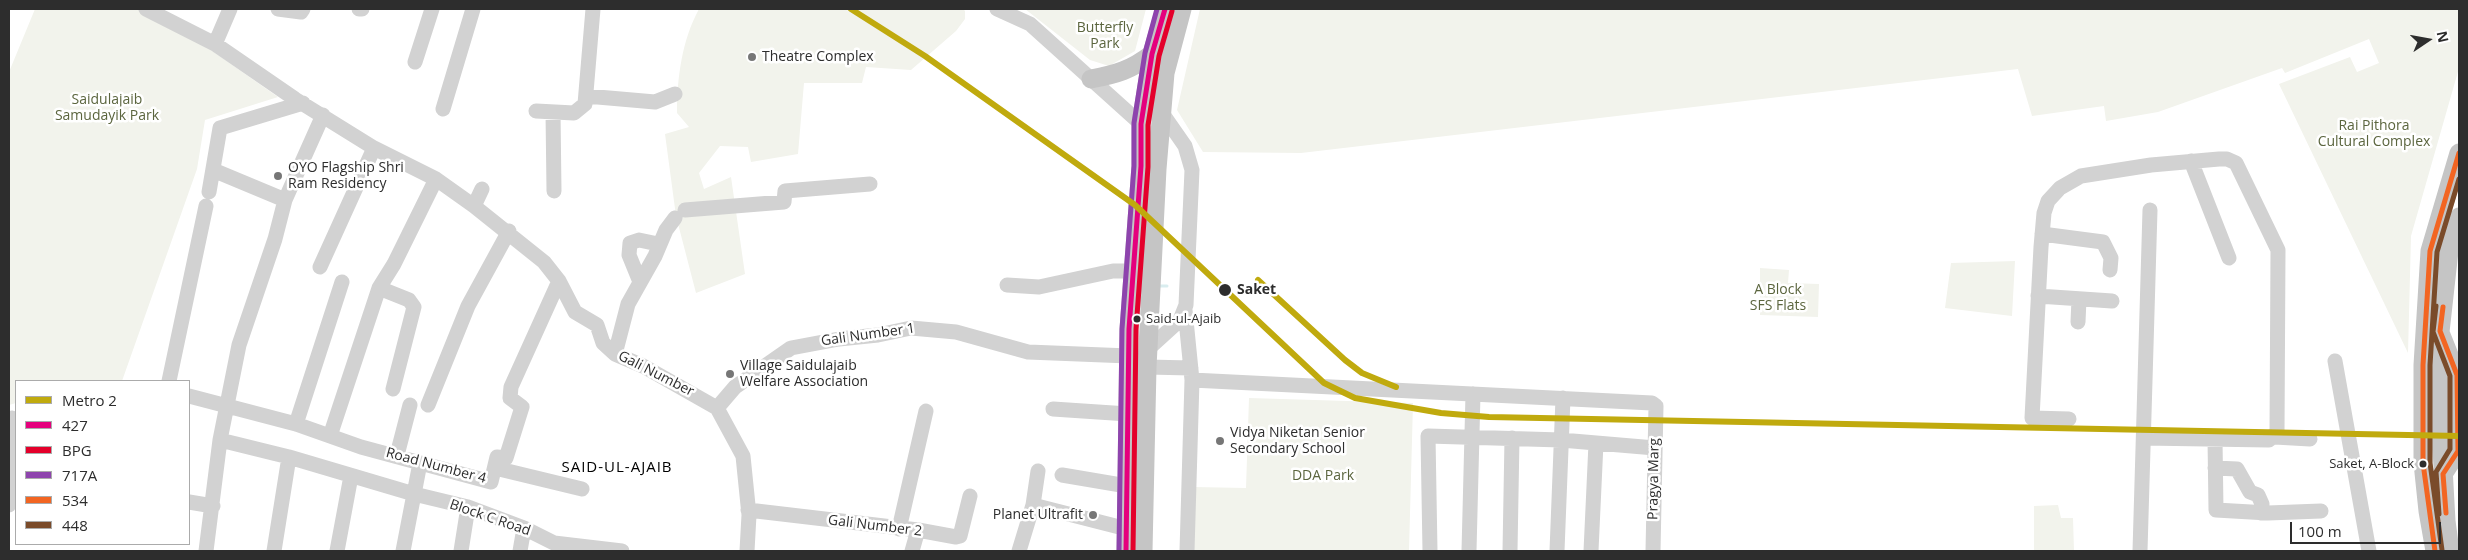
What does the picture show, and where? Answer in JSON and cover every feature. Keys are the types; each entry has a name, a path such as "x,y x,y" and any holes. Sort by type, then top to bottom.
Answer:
{"main road":[{"path":"1138,538 1127,486 1132,271 1141,166 1141,124 1152,54 1164,9"},
{"path":"1126,551 1138,538 1165,74 1182,9"},
{"path":"1091,79 1134,68 1152,54"},
{"path":"2435,551 2428,511 2423,463 2423,365 2430,251 2459,153"},
{"path":"2450,551 2443,474 2437,359 2449,251 2459,217"},
{"path":"2440,331 2458,375 2458,451 2443,474"}],"street":[{"name":"Gali Number","path":"146,9 215,44 303,104 374,148 436,179 509,231 544,262 559,281 575,312 597,325 603,343 615,354 644,366 717,408"},
{"path":"215,44 230,9"},
{"path":"278,9 301,12 303,9"},
{"path":"415,62 432,9"},
{"path":"443,108 473,9"},
{"path":"536,111 574,113 585,104 593,9"},
{"path":"997,9 1030,24 1141,124"},
{"path":"586,96 655,102 675,94"},
{"path":"169,380 220,128 303,104"},
{"path":"553,112 554,191"},
{"path":"1162,112 1185,146 1192,170 1186,310 1192,374 1188,551"},
{"path":"206,551 214,506 220,440 239,346 275,240 285,200 322,115"},
{"path":"320,267 374,148"},
{"path":"2069,419 2032,418 2042,234 2044,213 2048,201 2060,188 2081,176 2191,161 2227,159 2236,163 2278,250 2277,432 2269,440 2144,438"},
{"path":"2191,161 2230,258"},
{"path":"213,170 285,200"},
{"path":"330,436 379,288 394,264 436,179"},
{"path":"615,354 628,304 655,256 658,244 680,214 784,202 785,191 870,184"},
{"path":"474,206 482,189"},
{"path":"2140,551 2150,210"},
{"path":"428,405 468,306 509,231"},
{"path":"2042,234 2103,242 2111,258 2110,270"},
{"path":"640,282 629,255 630,243 638,240 658,244"},
{"path":"1007,284 1039,287 1113,271 1132,271"},
{"name":"Road Number 4","path":"190,396 296,424 420,463 492,482 497,457 506,458 522,407 510,398 511,386 559,281"},
{"path":"296,424 342,282"},
{"path":"379,288 409,300 414,307 393,389"},
{"path":"2038,296 2112,301"},
{"path":"2078,322 2079,299"},
{"path":"1186,310 1180,320 1147,358 1192,374 1473,394 1563,398 1557,551"},
{"name":"Gali Number 1","path":"717,408 735,387 791,348 911,328 956,332 1028,352 1129,356"},
{"path":"2335,361 2369,551"},
{"path":"1469,551 1473,394"},
{"name":"Pragya Marg","path":"1563,398 1649,402 1656,406 1653,551"},
{"path":"397,456 410,404"},
{"path":"717,408 743,456 750,534 747,551"},
{"path":"1053,409 1128,414"},
{"path":"899,529 926,410"},
{"path":"9,505 12,418"},
{"path":"1430,551 1428,436 1561,440 1655,448"},
{"path":"2274,437 2310,440"},
{"path":"1510,551 1512,438"},
{"path":"2215,439 2216,510 2261,513 2321,511"},
{"name":"Block C Road","path":"220,440 289,457 468,508 524,528 553,547 594,547 622,551"},
{"path":"1591,551 1596,443"},
{"path":"274,551 289,457"},
{"path":"403,551 420,463"},
{"path":"495,468 582,489"},
{"path":"2215,468 2237,468 2250,492 2258,495 2262,504 2261,513"},
{"path":"1019,551 1033,505 1038,471"},
{"path":"1062,475 1127,486"},
{"path":"337,551 351,476"},
{"name":"Gali Number 2","path":"748,510 918,530 959,537 970,496"},
{"path":"190,502 214,506"},
{"path":"1033,505 1138,538"},
{"path":"461,551 468,508"},
{"path":"520,551 524,528"},
{"path":"912,551 918,530"}],"green space":[{"name":"Saidulajaib Samudayik Park","path":"35,9 137,9 208,48 278,97 205,120 197,169 122,380 15,380 15,403 9,405 9,72"},
{"path":"699,9 963,9 965,11 965,19 956,31 911,70 866,67 862,83 804,83 798,154 751,162 748,147 720,146 699,173 704,189 731,177 745,274 696,293 676,216 665,134 689,127 677,113 678,86 688,33"},
{"name":"Butterfly Park","path":"1025,9 1146,9 1135,51 1109,66 1090,60"},
{"name":"Rai Pithora Cultural Complex","path":"1200,9 2459,9 2459,68 2411,236 2408,353 2279,84 2350,57 2357,72 2379,63 2369,39 2285,73 2282,68 2158,112 2106,121 2104,106 2032,116 2018,69 1301,153 1203,152 1177,110"},
{"path":"2015,261 2012,316 1945,308 1951,263"},
{"name":"A Block SFS Flats","path":"1760,268 1789,270 1788,283 1819,284 1818,317 1760,315"},
{"name":"DDA Park","path":"1249,398 1413,403 1409,551 1193,551 1194,487 1246,488"},
{"path":"2058,505 2061,518 2073,518 2074,551 2034,551 2034,506"}],"waterway":[{"path":"1157,286 1167,286"}],"metro line":[{"name":"2","path":"851,9 925,56 1135,205 1324,383 1355,398 1441,413 1489,417 2459,436"},
{"name":"2","path":"1258,280 1345,360 1362,373 1396,387"}],"transit line":[{"name":"717A","path":"1119,551 1122,329 1134,166 1134,123 1145,53 1157,9"},
{"name":"427","path":"1126,551 1129,329 1141,166 1141,124 1152,54 1165,9"},
{"name":"BPG","path":"1133,551 1136,329 1148,167 1148,125 1159,56 1172,11"},
{"name":"534","path":"2435,551 2423,463 2423,365 2430,251 2459,153"},
{"name":"448","path":"2442,550 2430,463 2430,365 2437,252 2459,179"},
{"name":"448","path":"2436,306 2433,332 2450,376 2450,449 2436,472 2439,514"},
{"name":"534","path":"2443,307 2440,331 2457,375 2458,451 2443,474 2446,513"}],"place":[{"name":"Theatre Complex","path":"752,57"},
{"name":"OYO Flagship Shri Ram Residency","path":"278,176"},
{"name":"Saket","path":"1225,290"},
{"name":"Said-ul-Ajaib","path":"1137,319"},
{"name":"Village Saidulajaib Welfare Association","path":"730,374"},
{"name":"Vidya Niketan Senior Secondary School","path":"1220,441"},
{"name":"Saket, A-Block","path":"2423,464"},
{"name":"Planet Ultrafit","path":"1093,515"}],"district":[{"name":"SAID-UL-AJAIB","path":"617,468"}]}
